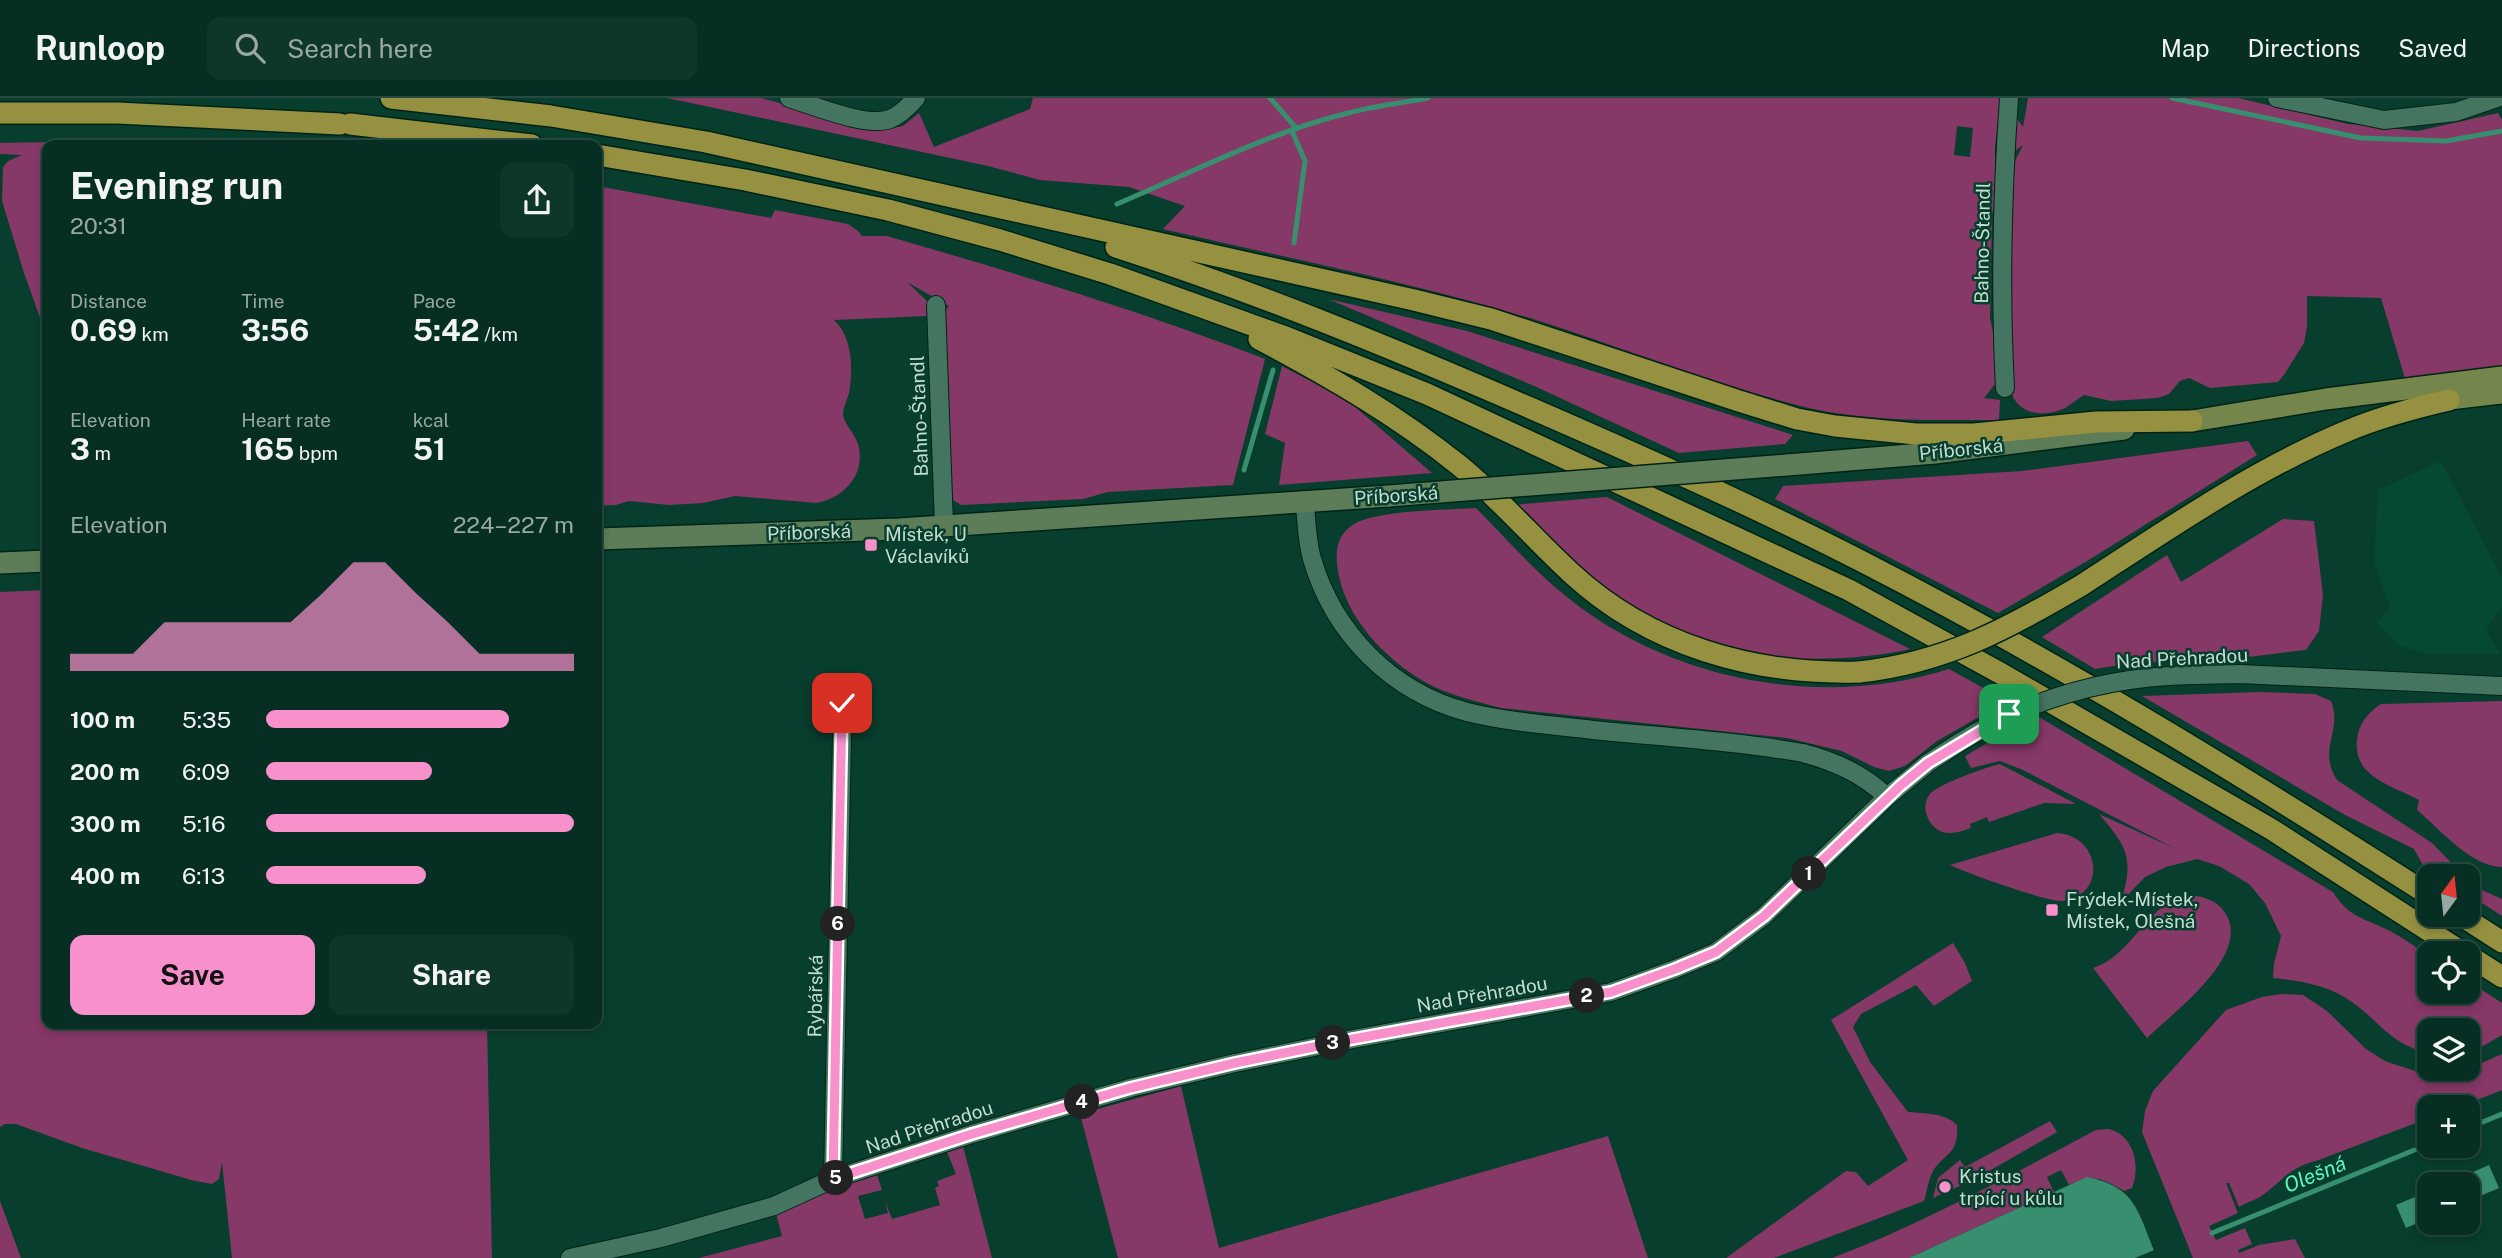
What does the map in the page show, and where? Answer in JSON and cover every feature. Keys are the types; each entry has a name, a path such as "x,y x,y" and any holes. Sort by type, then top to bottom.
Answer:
{"highway":[{"path":"391,98 551,116 706,142 810,164 1490,319 1797,419 1835,426 1916,434 1974,434 2096,422 2192,421"},
{"path":"0,113 117,113 345,124 487,140"},
{"path":"602,156 745,180 888,210 1000,240 1110,274 1288,338 1427,394 1849,590 2000,673 2271,829 2447,941"},
{"path":"959,200 1164,263 1299,311 1439,368 1717,492 1862,562 2020,646 2286,804 2417,887"},
{"path":"1110,274 1255,337 1313,368 1397,419 1495,495 1571,573 1622,611 1649,627 1706,652 1756,666 1797,671 1859,672 1906,666 1952,653 2005,630 2082,585 2180,521 2317,444 2381,418 2449,400"},
{"path":"2480,928 2502,942"},
{"path":"2480,963 2502,977"}],"main road":[{"name":"Příborská","path":"602,539 899,529 1389,496 1935,453 2192,421 2326,399 2502,377"},
{"name":"Příborská","path":"2192,421 2449,400 2502,393"},
{"path":"0,563 42,561"}],"street":[{"path":"789,98 869,121 890,120 916,98"},
{"name":"Bahno-Štandl","path":"2005,388 2000,304 2005,150 2010,98"},
{"path":"2277,98 2384,120 2456,112 2497,98"},
{"name":"Bahno-Štandl","path":"936,305 944,525"},
{"path":"1305,502 1312,559 1328,599 1347,632 1373,661 1420,694 1444,704 1495,718 1803,753 1845,767 1874,785 1887,797"},
{"name":"Nad Přehradou","path":"570,1258 661,1238 774,1206 833,1179 972,1134 1143,1085 1353,1039 1611,992 1675,969 1716,952 1764,916 1887,797 1928,763 2009,714 2068,692 2130,679 2240,674 2502,686"},
{"name":"Rybářská","path":"833,1179 843,687"}],"shaded area":[{"path":"667,98 761,98 881,130 903,126 919,113 934,147 1030,109 1033,98 2001,98 1995,146 1990,318 1996,383 1984,398 2000,400 1999,420 1880,418 1809,408 1487,306 1163,229 1185,206 1129,187 1040,180 988,166","holes":["1957,126 1973,128 1970,157 1954,155"]},
{"path":"2014,98 2019,98 2016,117 2023,127 2028,98 2238,98 2348,124 2418,131 2498,113 2502,120 2502,369 2406,382 2381,298 2307,296 2304,343 2278,382 2210,388 2189,378 2180,381 2169,394 2158,398 2111,401 2084,395 2057,411 2041,413 2025,410 2014,399 2011,391 2006,267 2014,163 2023,145 2015,151 2012,162"},
{"path":"42,142 42,323 2,201 3,167 8,161 22,155 0,154 0,143"},
{"path":"602,187 771,218 775,210 848,224 862,236 887,236 1030,279 1172,325 1265,359 1233,485 1108,492 1083,499 961,505 950,498 942,313 949,306 907,282 928,302 927,316 834,320 845,335 850,354 849,393 843,415 857,440 860,455 856,475 844,490 826,501 816,503 735,496 703,503 669,505 629,501 602,506"},
{"path":"1328,299 1467,331 1793,435 1785,444 1679,453 1532,385"},
{"path":"1282,366 1347,400 1432,473 1279,485 1285,443 1265,434"},
{"path":"2248,441 2257,455 1998,613 1775,499 1783,486 2022,471"},
{"path":"2441,461 2502,578 2502,607 2486,630 2500,654 2426,654 2400,646 2377,622 2390,608 2374,562 2378,490"},
{"path":"1607,497 1910,649 1868,656 1819,659 1749,653 1710,642 1649,615 1593,581 1560,554 1512,505"},
{"path":"1476,508 1545,578 1597,619 1642,645 1691,664 1742,678 1794,686 1846,687 1898,681 1949,669 2007,701 1937,741 1905,766 1889,771 1874,767 1842,751 1787,738 1501,708 1452,694 1410,673 1369,635 1349,605 1342,588 1337,551 1343,533 1365,519 1395,513"},
{"path":"2283,519 2314,521 2323,595 2319,631 2306,650 2095,669 2042,637 2167,555 2181,582"},
{"path":"42,590 42,1029 487,1029 492,1258 232,1258 222,1162 219,1179 212,1184 82,1148 16,1124 0,1127 0,592"},
{"path":"2261,692 2315,694 2331,701 2334,722 2329,759 2337,780 2432,843 2452,864 2422,864 2414,849 2345,815 2142,696"},
{"path":"2502,701 2502,867 2479,861 2456,846 2417,810 2419,800 2384,783 2365,769 2357,748 2361,725 2381,704"},
{"path":"2039,717 2333,892 2350,912 2392,932 2417,948 2417,1004 2480,1004 2480,989 2502,1003 2502,1035 2480,1047 2480,1018 2417,1018 2417,1049 2396,1039 2352,1002 2334,991 2304,982 2273,978 2281,936 2265,903 2249,884 2219,866 2197,859 2166,867 2145,877 2121,902 2127,874 2126,854 2099,814 2176,849 2023,770 2000,761 1971,768 1965,756 2015,727"},
{"path":"2000,764 2076,804 2044,803 1989,822 1987,817 1970,824 1971,828 1950,833 1932,825 1925,806 1930,794 1952,781"},
{"path":"2057,833 2072,836 2083,844 2093,865 2087,888 2078,896 2064,901 2026,893 1950,865"},
{"path":"2480,889 2502,899 2502,916 2480,902"},
{"path":"2182,895 2203,897 2220,906 2228,918 2231,934 2227,950 2204,984 2147,1038 2093,968 2118,953 2158,910"},
{"path":"1953,943 1972,981 1934,1006 1916,985 1861,1014 1853,1027 1870,1062 1908,1112 1940,1116 1957,1125 1953,1149 1932,1173 1924,1201 1774,1258 1726,1258 1846,1171 1856,1172 1868,1186 1908,1160 1831,1020"},
{"path":"2303,995 2327,1011 2366,1049 2385,1061 2417,1072 2417,1081 2480,1081 2480,1064 2502,1054 2502,1090 2480,1099 2480,1095 2417,1095 2417,1123 2299,1167 2260,1197 2239,1207 2229,1183 2226,1183 2238,1213 2209,1226 2216,1240 2245,1228 2252,1244 2238,1250 2239,1253 2259,1245 2295,1239 2305,1258 2193,1258 2142,1132 2145,1111 2153,1091 2226,1010 2262,997"},
{"path":"1181,1086 1219,1248 1608,1136 1648,1258 1118,1258 1080,1114"},
{"path":"2050,1121 2057,1132 1977,1178 1933,1198 1938,1178 1960,1160 1965,1167"},
{"path":"2108,1129 2124,1137 2133,1152 2136,1171 2132,1188 2124,1191 2097,1179 2085,1179 2069,1185 2061,1170 2047,1177 2054,1192 1909,1258 1832,1258 1933,1214 2096,1130"},
{"path":"963,1146 992,1258 699,1258 782,1236 774,1206 877,1175 882,1190 858,1196 865,1219 888,1213 885,1201 892,1219 940,1205 935,1188 939,1186 937,1181 956,1174 947,1152"},
{"path":"2489,1165 2499,1188 2480,1196 2480,1172 2473,1172"},
{"path":"2087,1177 2103,1181 2125,1194 2138,1212 2154,1250 2135,1258 1909,1258"},
{"path":"2417,1196 2417,1223 2406,1228 2396,1205"},
{"path":"0,1201 21,1258 0,1258"}],"waterway":[{"path":"1270,98 1297,129"},
{"path":"1117,204 1288,131 1358,111 1428,98"},
{"path":"2172,98 2361,138 2446,141 2502,131"},
{"path":"1292,131 1305,161 1294,243"},
{"path":"1244,470 1273,370"},
{"name":"Olešná","path":"2480,1123 2502,1114"},
{"name":"Olešná","path":"2212,1233 2417,1149"}],"place":[{"name":"Místek, U Václavíků","path":"871,545"},
{"name":"Frýdek-Místek, Místek, Olešná","path":"2052,910"},
{"name":"Kristus trpící u kůlu","path":"1945,1187"}],"route":[{"path":"842,703 833,1179 972,1134 1130,1088 1353,1039 1611,992 1675,969 1716,952 1764,916 1900,786 1928,763 2009,714"}]}
